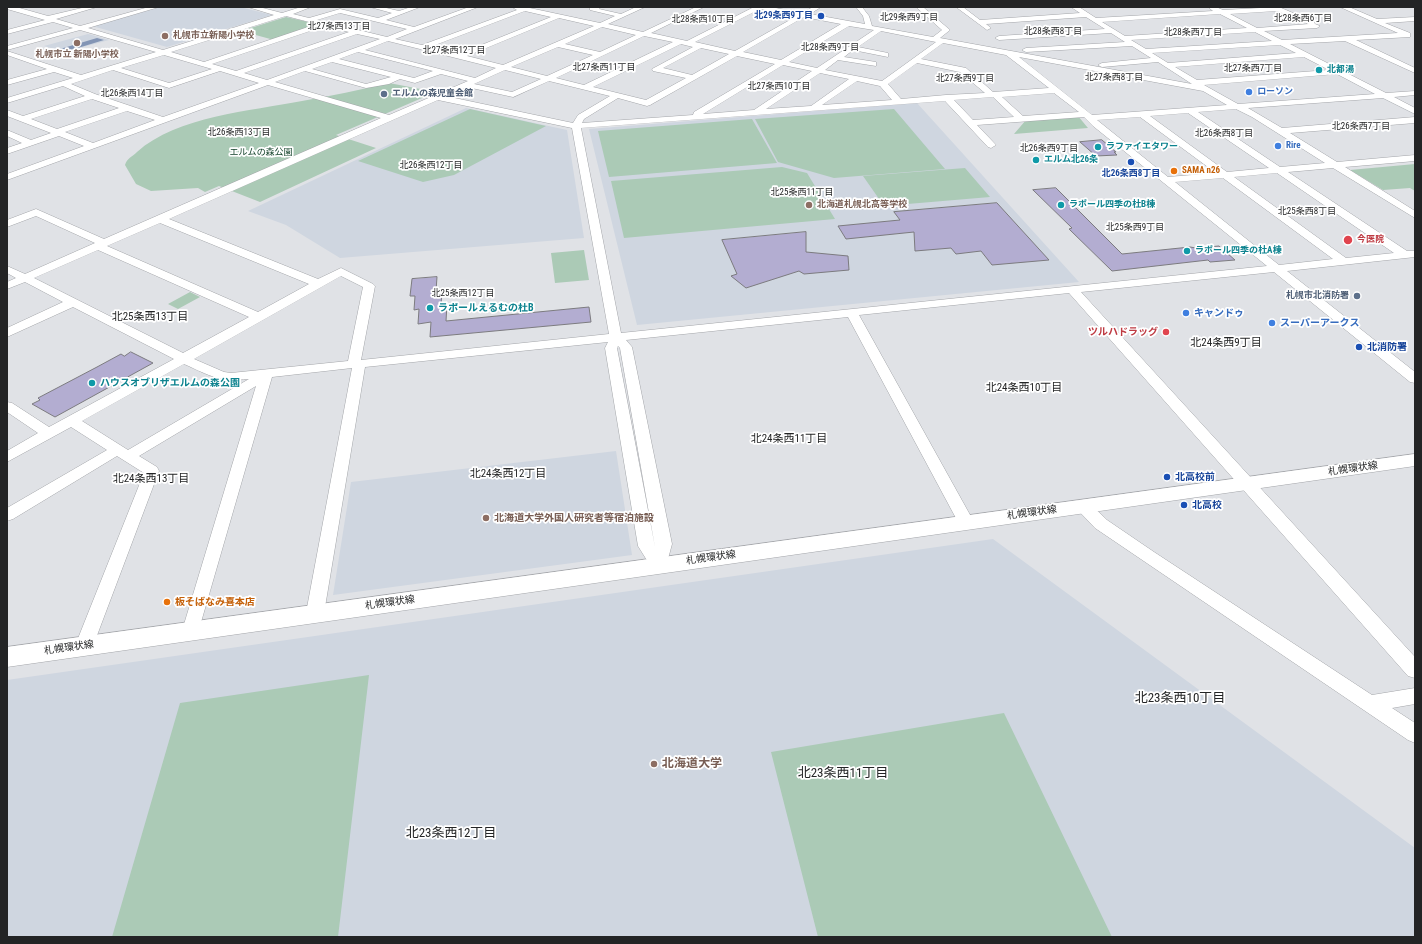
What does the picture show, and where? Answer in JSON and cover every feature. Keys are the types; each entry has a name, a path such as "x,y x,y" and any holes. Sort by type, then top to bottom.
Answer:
{"main road":[{"name":"札幌環状線","path":"7,656 1415,460"}],"street":[{"path":"9,7 389,118"},
{"path":"14,16 34,7"},
{"path":"7,32 94,7"},
{"path":"7,48 156,7"},
{"path":"251,7 326,23 647,103 818,7"},
{"path":"7,101 308,7"},
{"path":"373,7 400,13"},
{"path":"379,20 417,7"},
{"path":"7,177 475,7"},
{"path":"515,7 881,84 898,101"},
{"path":"598,7 592,9 622,16"},
{"path":"7,286 642,7"},
{"path":"466,84 513,95 701,7"},
{"path":"688,43 759,7 1206,90"},
{"path":"859,7 866,16 869,27"},
{"path":"851,104 915,60 938,40 946,30 919,7"},
{"path":"960,7 999,38 1003,43 997,51"},
{"path":"960,7 974,7"},
{"path":"1074,7 1086,11 1095,20 1111,31 1206,90 1255,115 1415,215"},
{"path":"1211,7 1415,111"},
{"path":"1343,7 1412,36"},
{"path":"1095,20 1275,8 1415,71"},
{"path":"424,47 525,9"},
{"path":"311,20 340,11 416,29"},
{"path":"979,22 1086,11"},
{"path":"461,56 558,16"},
{"path":"1375,21 1415,18"},
{"path":"205,64 326,23"},
{"path":"693,116 848,24"},
{"path":"757,111 880,29"},
{"path":"1123,38 1256,30 1324,29"},
{"path":"237,73 357,31"},
{"path":"999,38 1111,31"},
{"path":"1144,51 1412,36"},
{"path":"587,88 679,42"},
{"path":"556,44 601,54"},
{"path":"1009,53 1011,51 1132,44"},
{"path":"692,77 656,69 700,46"},
{"path":"852,48 885,55"},
{"path":"358,50 475,80"},
{"path":"7,53 81,78"},
{"path":"1009,53 1415,378"},
{"path":"1082,66 1306,55"},
{"path":"838,58 873,64"},
{"path":"14,63 27,59"},
{"path":"331,59 415,81 441,71"},
{"path":"915,60 963,70 1021,119"},
{"path":"113,68 169,86 221,68"},
{"path":"7,83 55,69"},
{"path":"305,69 366,86 386,82 399,77"},
{"path":"1196,83 1340,72"},
{"path":"814,107 855,79"},
{"path":"63,83 92,96 163,120"},
{"path":"436,97 576,126 757,111 1056,90"},
{"path":"971,123 1021,119 1142,114 1415,93"},
{"path":"618,95 580,117 576,126 616,337 611,348 646,546 659,566"},
{"path":"22,119 92,96"},
{"path":"946,98 992,145"},
{"path":"7,152 127,108"},
{"path":"1189,110 1278,170 1410,255"},
{"path":"7,113 93,146"},
{"path":"1142,114 1344,262"},
{"path":"1280,131 1415,120"},
{"path":"7,133 31,143"},
{"path":"1166,180 1415,158"},
{"path":"7,168 19,173"},
{"path":"1399,205 1415,203"},
{"path":"7,224 36,212 101,245 258,318"},
{"path":"160,219 319,284"},
{"path":"7,269 184,359 221,376 231,377 1410,255"},
{"path":"7,457 341,271 369,286 315,613"},
{"path":"1072,290 1415,670"},
{"path":"7,333 74,302"},
{"path":"852,313 966,522"},
{"path":"7,516 266,374"},
{"path":"191,631 266,374"},
{"path":"7,406 48,434"},
{"path":"71,421 152,471 84,646"},
{"path":"1082,506 1101,524 1415,734"},
{"path":"1370,704 1415,696"}],"shaded area":[{"name":"札幌市立新陽小学校","path":"161,7 240,7 272,15 167,47 92,26"},
{"name":"札幌市立 新陽小学校","path":"88,34 109,40 65,52 44,46"},
{"name":"北海道札幌北高等学校","path":"917,103 1079,282 637,325 589,129"},
{"path":"466,108 567,130 584,238 340,258 286,225 248,211"},
{"name":"北海道大学外国人研究者等宿泊施設","path":"616,451 632,555 333,595 351,482"},
{"name":"北海道大学","path":"993,539 1415,848 1415,937 7,937 7,680"}],"green space":[{"path":"286,17 317,24 274,40 241,31"},
{"name":"エルムの森公園","path":"389,83 436,92 336,135 376,148 260,202 219,186 205,192 198,188 151,191 136,184 125,165 130,158 153,140 172,130 193,123 238,112 324,97"},
{"path":"470,109 546,126 454,175 423,182 358,161"},
{"path":"894,109 945,169 834,178 778,162 755,119"},
{"path":"1078,116 1088,128 1014,134 1026,120"},
{"path":"752,119 777,163 609,177 598,131"},
{"path":"1415,164 1415,191 1410,188 1383,190 1350,170"},
{"path":"782,167 807,173 835,219 624,238 611,181"},
{"path":"965,168 990,197 884,206 863,176"},
{"path":"584,250 589,280 555,283 551,253"},
{"path":"190,292 200,297 178,309 168,304"},
{"path":"369,675 338,937 112,937 180,703"},
{"path":"1004,713 1112,937 818,937 771,752"}],"water":[{"path":"97,38 104,40 68,51 60,49"}],"building":[{"name":"ラファイエタワー","path":"1102,140 1116,152 1114,152 1117,155 1096,156 1080,142"},
{"name":"ラポール四季の杜A棟","path":"1056,188 1122,254 1190,247 1196,248 1219,246 1235,260 1210,262 1208,260 1112,271 1069,229 1072,228 1033,190"},
{"path":"997,203 1049,260 992,265 981,251 956,254 951,248 915,251 914,232 846,239 838,226 900,220 894,212"},
{"path":"806,232 806,252 848,256 849,270 804,274 799,271 746,288 731,276 737,274 722,240"},
{"name":"ラポールえるむの杜B","path":"437,277 436,291 442,290 441,305 447,304 446,321 589,307 591,322 430,337 431,322 418,324 419,309 414,310 415,296 410,296 412,279"},
{"name":"ハウスオブリザエルムの森公園","path":"131,352 153,363 55,417 32,404 40,400 38,398 121,354 124,356"}],"place":[{"name":"北29条西9丁目","path":"821,16"},
{"name":"札幌市立新陽小学校","path":"165,36"},
{"name":"札幌市立 新陽小学校","path":"77,43"},
{"name":"北都湯","path":"1319,70"},
{"name":"ローソン","path":"1249,92"},
{"name":"エルムの森児童会館","path":"384,94"},
{"name":"Rire","path":"1278,146"},
{"name":"ラファイエタワー","path":"1098,147"},
{"name":"エルム北26条","path":"1036,160"},
{"name":"北26条西8丁目","path":"1131,162"},
{"name":"SAMA n26","path":"1174,171"},
{"name":"北海道札幌北高等学校","path":"809,205"},
{"name":"ラポール四季の杜B棟","path":"1061,205"},
{"name":"今医院","path":"1348,240"},
{"name":"ラポール四季の杜A棟","path":"1187,251"},
{"name":"札幌市北消防署","path":"1357,296"},
{"name":"ラポールえるむの杜B","path":"430,308"},
{"name":"キャンドゥ","path":"1186,313"},
{"name":"スーパーアークス","path":"1272,323"},
{"name":"ツルハドラッグ","path":"1166,332"},
{"name":"北消防署","path":"1359,347"},
{"name":"ハウスオブリザエルムの森公園","path":"92,383"},
{"name":"北高校前","path":"1167,477"},
{"name":"北高校","path":"1184,505"},
{"name":"北海道大学外国人研究者等宿泊施設","path":"486,518"},
{"name":"板そばなみ喜本店","path":"167,602"},
{"name":"北海道大学","path":"654,764"}],"district":[{"name":"北29条西9丁目","path":"909,18"},
{"name":"北28条西6丁目","path":"1303,19"},
{"name":"北28条西10丁目","path":"703,20"},
{"name":"北27条西13丁目","path":"339,27"},
{"name":"北28条西8丁目","path":"1053,32"},
{"name":"北28条西7丁目","path":"1193,33"},
{"name":"北28条西9丁目","path":"830,48"},
{"name":"北27条西12丁目","path":"454,51"},
{"name":"北27条西11丁目","path":"604,68"},
{"name":"北27条西7丁目","path":"1253,69"},
{"name":"北27条西8丁目","path":"1114,78"},
{"name":"北27条西9丁目","path":"965,79"},
{"name":"北27条西10丁目","path":"779,87"},
{"name":"北26条西14丁目","path":"132,94"},
{"name":"北26条西7丁目","path":"1361,127"},
{"name":"北26条西13丁目","path":"239,133"},
{"name":"北26条西8丁目","path":"1224,134"},
{"name":"北26条西9丁目","path":"1049,149"},
{"name":"北26条西12丁目","path":"431,166"},
{"name":"北25条西11丁目","path":"802,193"},
{"name":"北25条西8丁目","path":"1307,212"},
{"name":"北25条西9丁目","path":"1135,228"},
{"name":"北25条西12丁目","path":"463,294"},
{"name":"北25条西13丁目","path":"150,317"},
{"name":"北24条西9丁目","path":"1226,343"},
{"name":"北24条西10丁目","path":"1024,388"},
{"name":"北24条西11丁目","path":"789,439"},
{"name":"北24条西12丁目","path":"508,474"},
{"name":"北24条西13丁目","path":"151,479"},
{"name":"北23条西10丁目","path":"1180,699"},
{"name":"北23条西11丁目","path":"843,774"},
{"name":"北23条西12丁目","path":"451,834"}]}
